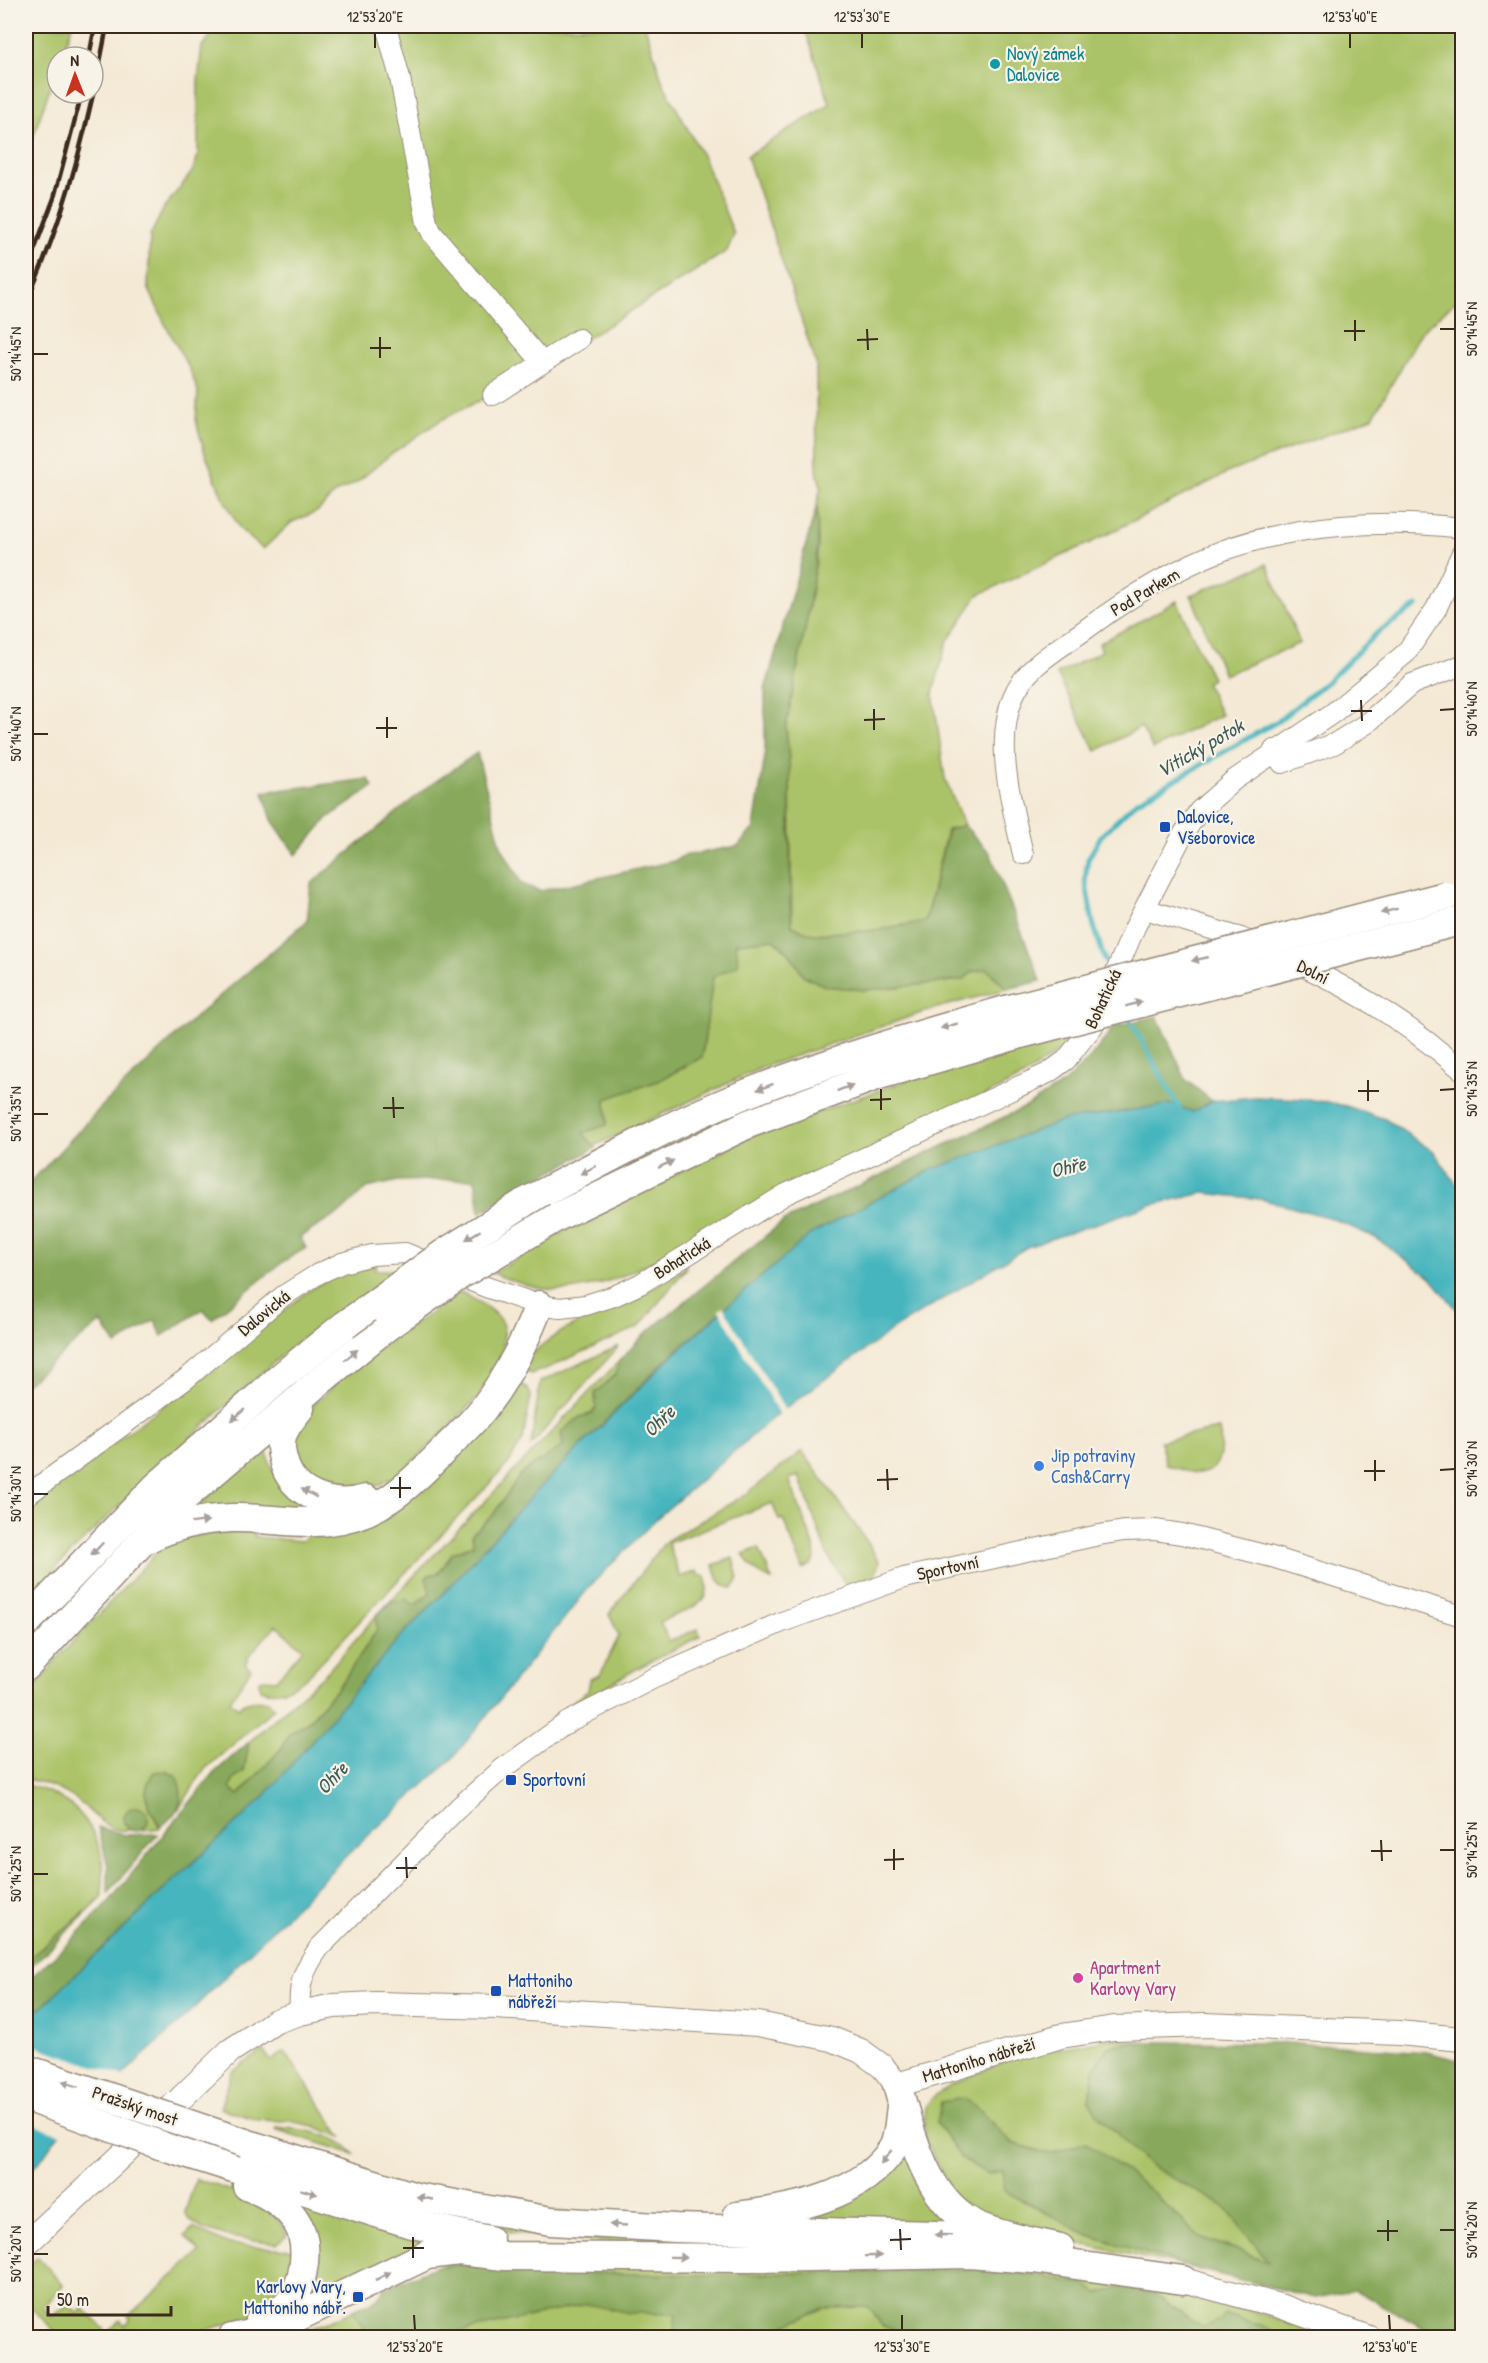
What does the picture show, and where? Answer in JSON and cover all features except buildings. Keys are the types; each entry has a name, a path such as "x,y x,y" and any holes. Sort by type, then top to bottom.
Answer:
{"highway":[{"path":"26,1667 178,1503 314,1386 389,1325 460,1275 557,1217 748,1124 1011,1022 1454,894"},
{"path":"30,1617 156,1487 282,1376 345,1325 443,1254 522,1204 624,1151 737,1098 866,1050 1011,1022 1457,922"},
{"path":"145,1540 165,1530 189,1524 233,1518 300,1523 330,1521 358,1516 384,1503 406,1489 482,1410 512,1365 528,1334 539,1305"},
{"path":"314,1386 283,1435 281,1447 287,1473 299,1487 313,1497 334,1503 353,1503 378,1496 422,1473"},
{"path":"26,1680 48,1644"},
{"name":"Pražský most","path":"26,2069 235,2163"},
{"path":"676,2228 813,2202 848,2187 875,2170 894,2146 899,2093"},
{"path":"899,2093 926,2169 937,2191 954,2209 979,2226 1043,2244 1121,2261 1183,2280"},
{"name":"Pražský most","path":"26,2097 160,2145 235,2163"},
{"path":"235,2163 551,2221 676,2228 982,2236 1043,2244"},
{"path":"235,2163 408,2223 513,2245 619,2256"},
{"path":"226,2337 285,2307 301,2281 304,2248 303,2235 296,2221 283,2205 261,2191 235,2163"},
{"path":"232,2337 270,2330 427,2256 459,2251 504,2256 748,2258 969,2254 1033,2259 1183,2280"}],"main road":[{"path":"26,2244 230,2052 276,2021 334,2006 375,2004 496,2007 758,2024 832,2039 861,2051 883,2067 899,2093"},
{"name":"Mattoniho nábřeží","path":"899,2093 1061,2036 1132,2027 1205,2025 1399,2033 1462,2039"},
{"path":"1183,2280 1282,2307 1369,2337"}],"street":[{"path":"386,26 400,78 428,223 432,233 542,362"},
{"path":"493,395 579,339"},
{"name":"Pod Parkem","path":"1023,854 1010,794 1004,733 1014,695 1035,666 1158,580 1224,550 1289,533 1342,527 1424,524 1462,528"},
{"name":"Bohatická","path":"539,1305 568,1307 586,1305 640,1284 786,1194 1021,1087 1048,1073 1066,1060 1093,1026 1135,927 1182,836 1199,811 1234,780 1278,756 1406,653 1436,609 1462,553"},
{"path":"1278,756 1334,744 1366,724 1412,684 1462,665"},
{"name":"Dolní","path":"1145,909 1241,938 1317,972 1390,1016 1435,1047 1462,1070"},
{"name":"Dalovická","path":"26,1496 186,1379 283,1296 318,1274 342,1263 372,1255 405,1253 486,1287 539,1305"},
{"name":"Sportovní","path":"300,2013 299,1991 305,1968 319,1948 459,1807 501,1770 568,1722 652,1678 782,1622 904,1578 1099,1535 1155,1530 1182,1534 1272,1557 1462,1616"}],"green space":[{"path":"26,26 72,26 65,45 45,45 45,102 26,157"},
{"path":"256,26 645,26 663,83 703,157 734,234 727,251 520,380 441,420 391,454 357,482 335,493 318,511 292,522 263,549 240,529 222,496 204,450 196,421 198,391 190,370 148,287 150,236 164,208 192,172 198,156 198,81 202,46 214,32"},
{"path":"804,26 1462,26 1462,296 1422,331 1373,417 1229,472 1094,541 978,595 947,642 933,693 945,779 964,825 947,830 925,921 879,930 813,934 792,926 790,773 786,726 807,619 818,547 817,505 821,486 817,472 816,364 747,156 830,104"},
{"path":"817,505 818,545 807,619 786,726 790,773 792,926 813,934 879,930 925,921 948,830 964,825 990,853 1041,981 1007,989 987,969 972,972 963,980 898,987 864,990 825,986 804,976 789,953 774,939 736,943 738,965 713,977 702,1057 660,1080 606,1099 607,1125 583,1133 596,1148 514,1191 480,1213 475,1179 398,1181 367,1188 340,1213 300,1237 306,1248 284,1261 212,1319 203,1309 162,1336 155,1320 116,1345 101,1322 26,1384 26,1187 105,1103 192,1020 307,921 311,884 426,788 477,753 501,846 522,884 540,891 674,861 683,856 738,846 754,828 765,756 765,690"},
{"path":"1267,564 1300,643 1224,675 1191,595"},
{"path":"1177,601 1212,679 1206,683 1221,715 1153,749 1141,727 1096,751 1057,674 1102,651 1099,643"},
{"path":"369,779 373,787 328,818 296,855 272,820 263,792"},
{"path":"774,939 789,953 804,976 864,990 963,980 972,972 987,969 1007,989 933,1009 763,1067 594,1146 582,1132 607,1125 606,1099 660,1080 702,1057 713,977 736,943"},
{"path":"1157,1016 1186,1080 1212,1101 1193,1112 1172,1104 1061,1121 931,1170 811,1234 666,1360 537,1490 443,1594 404,1633 262,1799 26,2022 26,1982 108,1903 214,1773 249,1742 244,1771 233,1780 230,1788 239,1795 281,1749 289,1734 310,1720 344,1680 377,1630 376,1616 393,1601 406,1599 415,1605 430,1593 426,1578 439,1573 452,1553 473,1545 472,1534 493,1515 521,1474 563,1446 561,1432 580,1417 591,1414 596,1408 595,1393 615,1375 620,1360 646,1333 784,1221 1028,1106 1064,1083 1091,1057 1115,1026"},
{"path":"1075,1034 1063,1048 1023,1077 615,1279 576,1289 555,1290 523,1284 493,1273 587,1218 751,1136 916,1077"},
{"path":"376,1264 375,1270 400,1270 296,1343 241,1391 99,1525 26,1598 26,1506 195,1383 307,1292 332,1276"},
{"path":"687,1267 639,1327 545,1369 531,1374 525,1371 524,1364 534,1352 559,1333 631,1300"},
{"path":"461,1292 486,1306 503,1326 502,1345 506,1347 478,1397 402,1473 371,1489 333,1492 301,1478 289,1443 307,1411 359,1362"},
{"path":"619,1346 531,1445 540,1382"},
{"path":"620,1360 615,1375 595,1393 597,1408 591,1414 580,1417 563,1446 521,1474 493,1515 473,1534 473,1545 452,1553 439,1573 429,1575 430,1593 415,1605 393,1601 377,1616 377,1630 344,1680 309,1720 289,1734 281,1749 239,1795 230,1788 233,1780 244,1771 249,1742 328,1671 376,1616"},
{"path":"521,1384 531,1395 523,1440 508,1464 306,1678 290,1688 273,1692 260,1689 259,1680 276,1680 303,1649 276,1625 247,1658 249,1660 245,1664 251,1669 230,1701 238,1708 256,1700 268,1701 274,1708 204,1770 178,1810 181,1796 154,1772 149,1780 146,1794 149,1807 160,1828 142,1830 147,1823 124,1823 130,1830 113,1828 99,1820 68,1794 51,1786 26,1779 26,1703 54,1662 161,1548 177,1537 251,1530 256,1537 302,1541 311,1533 347,1527 515,1385"},
{"path":"1219,1429 1220,1455 1210,1471 1194,1473 1166,1465 1160,1441"},
{"path":"259,1449 267,1452 270,1464 281,1481 297,1494 327,1511 203,1508 201,1506 203,1502"},
{"path":"802,1451 868,1543 879,1562 875,1576 849,1586 845,1583 827,1554 799,1476 789,1479 814,1546 815,1558 811,1565 803,1569 783,1519 779,1520 772,1503 668,1543 680,1577 697,1571 699,1576 704,1575 707,1586 706,1594 696,1606 660,1622 669,1641 698,1629 700,1636 636,1669 570,1708 569,1704 588,1691 590,1679 600,1675 619,1636 609,1614 666,1541 745,1495"},
{"path":"759,1548 772,1580 755,1570 743,1554"},
{"path":"733,1558 738,1578 733,1588 722,1583 713,1565"},
{"path":"166,1771 176,1776 181,1799 176,1811 160,1827 149,1806 146,1794 149,1780 154,1772"},
{"path":"26,1785 55,1795 78,1811 94,1834 103,1864 103,1872 102,1898 26,1961"},
{"path":"136,1807 145,1810 148,1819 145,1828 136,1831 127,1828 124,1819 127,1810"},
{"path":"98,1827 125,1835 158,1834 108,1893 108,1866"},
{"path":"102,1898 26,1971 26,1961"},
{"path":"1115,2038 1138,2042 1108,2046 1094,2070 1089,2100 1149,2165 1224,2206 1271,2262 1200,2237 1142,2183 1086,2143 1050,2154 1012,2143 981,2111 937,2123 961,2158 987,2174 1002,2171 1005,2191 1086,2234 1193,2268 1019,2231 955,2199 926,2142 924,2122 926,2107 933,2097 950,2085 1017,2056"},
{"path":"1138,2042 1295,2043 1426,2052 1462,2061 1462,2337 1440,2337 1355,2290 1316,2298 1193,2268 1086,2234 1005,2191 1002,2171 987,2174 961,2158 937,2123 941,2102 965,2098 1012,2143 1050,2154 1086,2142 1142,2183 1200,2237 1269,2262 1224,2206 1149,2165 1097,2114 1089,2100 1094,2070 1108,2046"},
{"path":"263,2050 271,2061 285,2052 342,2137 313,2126 289,2121 258,2120 220,2108 232,2072"},
{"path":"276,2127 319,2133 339,2141 354,2154 275,2129"},
{"path":"905,2142 957,2227 797,2218"},
{"path":"196,2179 249,2198 272,2214 281,2224 287,2236 277,2243 228,2237 203,2229 189,2220 185,2212"},
{"path":"357,2190 845,2243 647,2245 561,2239 478,2227"},
{"path":"301,2205 415,2238 420,2241 420,2245 304,2304"},
{"path":"193,2228 227,2244 298,2250 297,2270 263,2313 183,2337 61,2337 26,2303 26,2268 38,2257 63,2285 43,2308 52,2317 68,2304 78,2314 83,2308 108,2333 120,2320 125,2325 131,2319 128,2316 200,2252 185,2236"},
{"path":"452,2261 1008,2266 1171,2291 1248,2309 1333,2338 284,2338 331,2321 377,2300 384,2289"},
{"path":"461,2265 579,2273 717,2275 980,2269 1086,2284 1098,2294 1121,2287 1153,2293 1202,2328 1221,2320 1224,2314 1272,2330 1280,2336 1278,2338 922,2337 882,2326 869,2307 824,2308 758,2337 673,2338 676,2314 630,2313 587,2304 436,2337 395,2335 369,2338 353,2310 377,2300 385,2288 437,2266"}],"water":[{"name":"Ohře","path":"1255,1097 1308,1099 1346,1106 1385,1119 1434,1152 1462,1192 1462,1316 1432,1279 1376,1238 1331,1218 1261,1199 1204,1193 1150,1205 1027,1247 895,1328 775,1416 656,1519 590,1586 452,1759 346,1856 184,2018 59,2134 40,2161 26,2175 26,2022 262,1799 402,1635 443,1594 537,1490 668,1360 732,1302 811,1234 931,1170 1061,1121 1172,1104 1193,1112 1212,1101"}],"pier":[{"path":"723,1306 786,1412 780,1416 719,1310"},
{"path":"26,2043 124,2076 63,2135 26,2122"}],"waterway":[{"name":"Vitický potok","path":"1458,593 1462,592"},
{"name":"Vitický potok","path":"1105,961 1093,923 1085,879 1088,859 1101,836 1136,802 1278,721 1329,680 1378,632 1417,606"},
{"name":"Vitický potok","path":"1129,1018 1181,1111"}],"railway":[{"path":"91,45 95,26"},
{"path":"26,302 65,202 93,96 107,26"},
{"path":"26,272 54,198 79,105"}],"place":[{"name":"Nový zámek Dalovice","path":"995,64"},
{"name":"Dalovice, Všeborovice","path":"1165,827"},
{"name":"Jip potraviny Cash&Carry","path":"1039,1466"},
{"name":"Sportovní","path":"511,1780"},
{"name":"Apartment Karlovy Vary","path":"1078,1978"},
{"name":"Mattoniho nábřeží","path":"496,1991"},
{"name":"Karlovy Vary, Mattoniho nábř.","path":"358,2297"}]}
